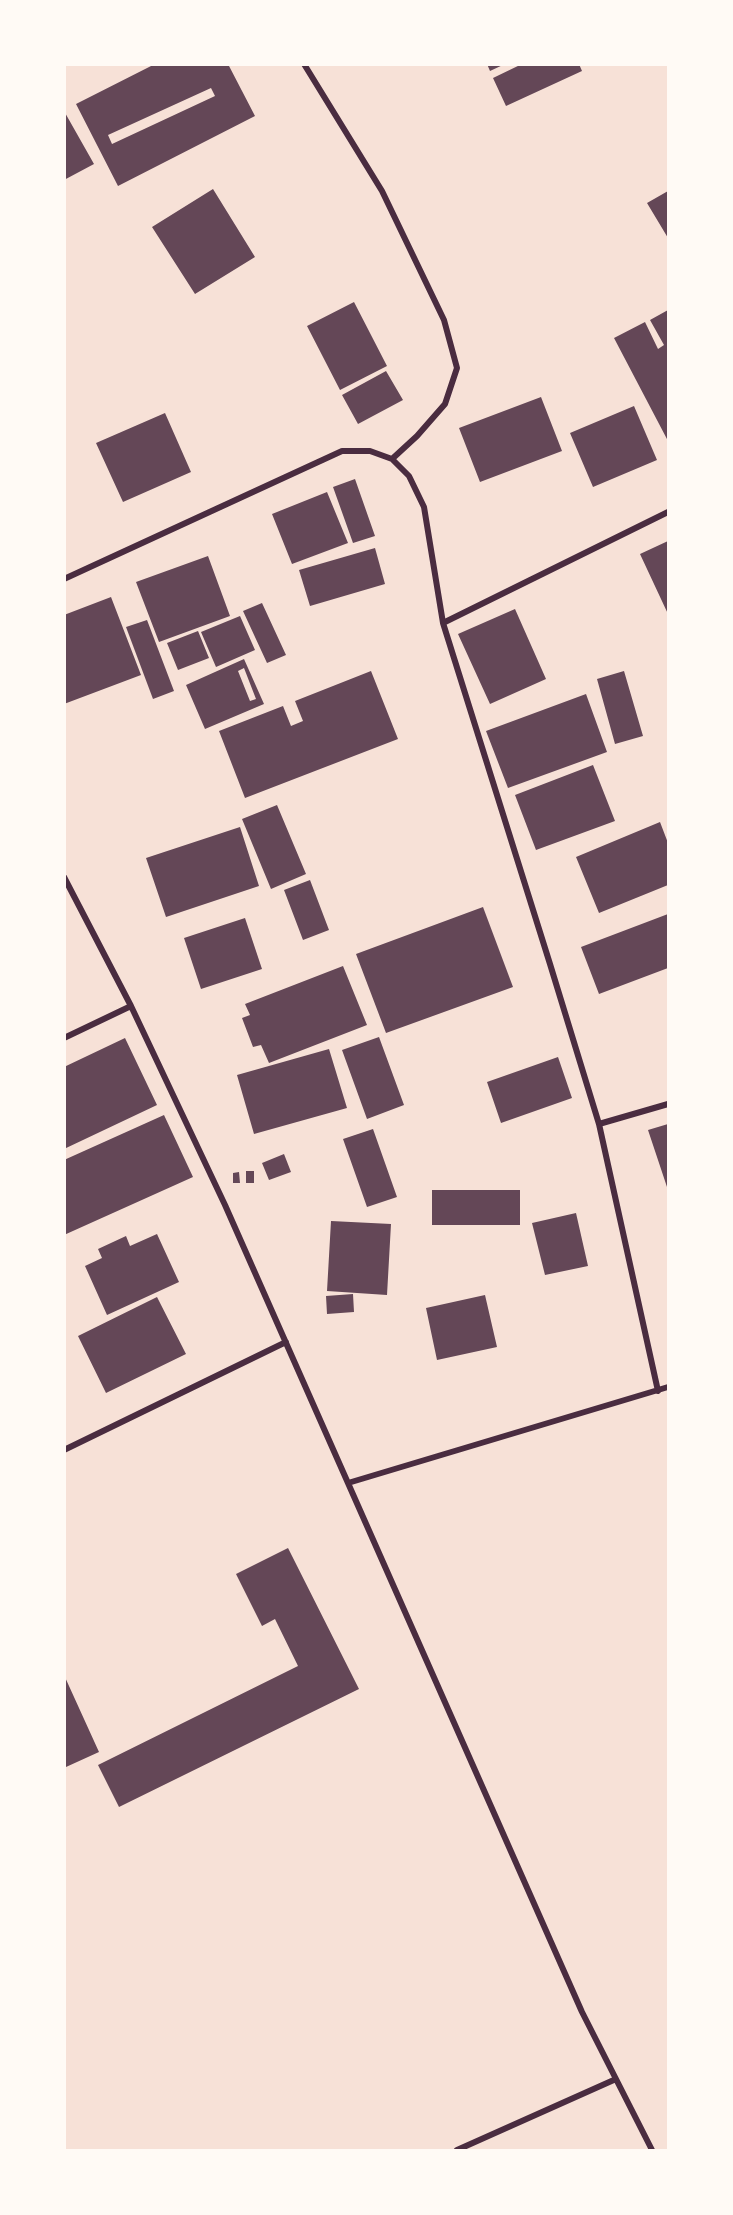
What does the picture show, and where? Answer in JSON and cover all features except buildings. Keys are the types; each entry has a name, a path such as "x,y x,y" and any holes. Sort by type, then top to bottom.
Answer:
{"street":[{"path":"304,64 382,191 444,321 457,368 445,404 417,436 392,459"},
{"path":"64,579 342,451 370,451 392,459 409,476 424,507 443,624 547,952 598,1124 658,1391"},
{"path":"443,624 669,512"},
{"path":"64,877 131,1006 225,1205 582,2012 652,2151"},
{"path":"64,1038 131,1006"},
{"path":"598,1124 669,1104"},
{"path":"64,1450 286,1342"},
{"path":"348,1483 669,1387"},
{"path":"457,2151 616,2079"}]}
